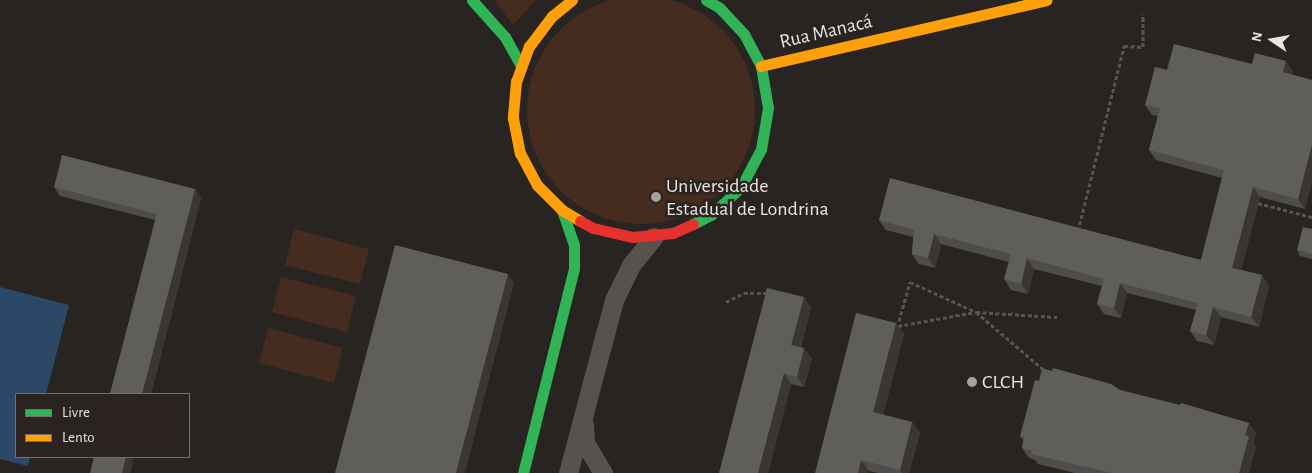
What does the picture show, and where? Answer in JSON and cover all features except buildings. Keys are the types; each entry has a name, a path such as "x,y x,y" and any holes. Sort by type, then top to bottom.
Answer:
{"street":[{"path":"472,0 505,37 521,66"},
{"path":"571,0 552,16 529,46 521,66 516,81 513,118 520,153 537,185 562,210 593,228 633,237 654,236 673,232 711,215 742,187 761,149 768,108 761,66 744,34 720,8 706,0"},
{"name":"Rua Manacá","path":"761,66 1046,0"},
{"path":"523,473 574,268 574,245 562,210"},
{"path":"568,473 614,300 631,265 654,236"},
{"path":"583,416 585,443 602,473"}],"path":[{"path":"1076,235 1124,46 1143,47 1143,14"},
{"path":"1258,203 1312,216"},
{"path":"900,321 910,282 976,312 1043,369"},
{"path":"726,302 744,293 776,293"},
{"path":"898,326 976,312 1056,317"}],"shaded area":[{"path":"615,-1 667,-1 685,5 704,15 722,29 736,47 750,77 754,99 753,132 746,154 736,173 722,191 704,205 685,215 663,222 641,224 619,222 597,215 578,205 560,191 546,173 536,154 529,132 527,110 529,88 536,66 546,47 560,29 578,15 597,5"},
{"path":"494,0 536,0 513,25"},
{"path":"294,229 369,249 360,284 285,265"},
{"path":"281,277 356,296 347,332 272,312"},
{"path":"268,328 343,348 334,383 259,363"}],"water":[{"path":"0,287 69,305 46,393 15,393 15,458 30,458 28,466 0,459"}],"traffic: fast":[{"path":"472,0 505,37 521,66"},
{"path":"693,224 711,215 741,187 761,149 768,108 761,66 744,34 720,8 706,0"},
{"path":"523,473 574,268 574,245 562,210"}],"traffic: slow":[{"path":"572,0 552,16 529,46 516,81 513,118 520,153 537,185 562,210 580,221"},
{"path":"761,66 1046,0"}],"traffic: jam":[{"path":"580,221 593,228 633,237 673,233 693,224"}],"place":[{"name":"Universidade Estadual de Londrina","path":"656,197"},
{"name":"CLCH","path":"972,382"}]}
